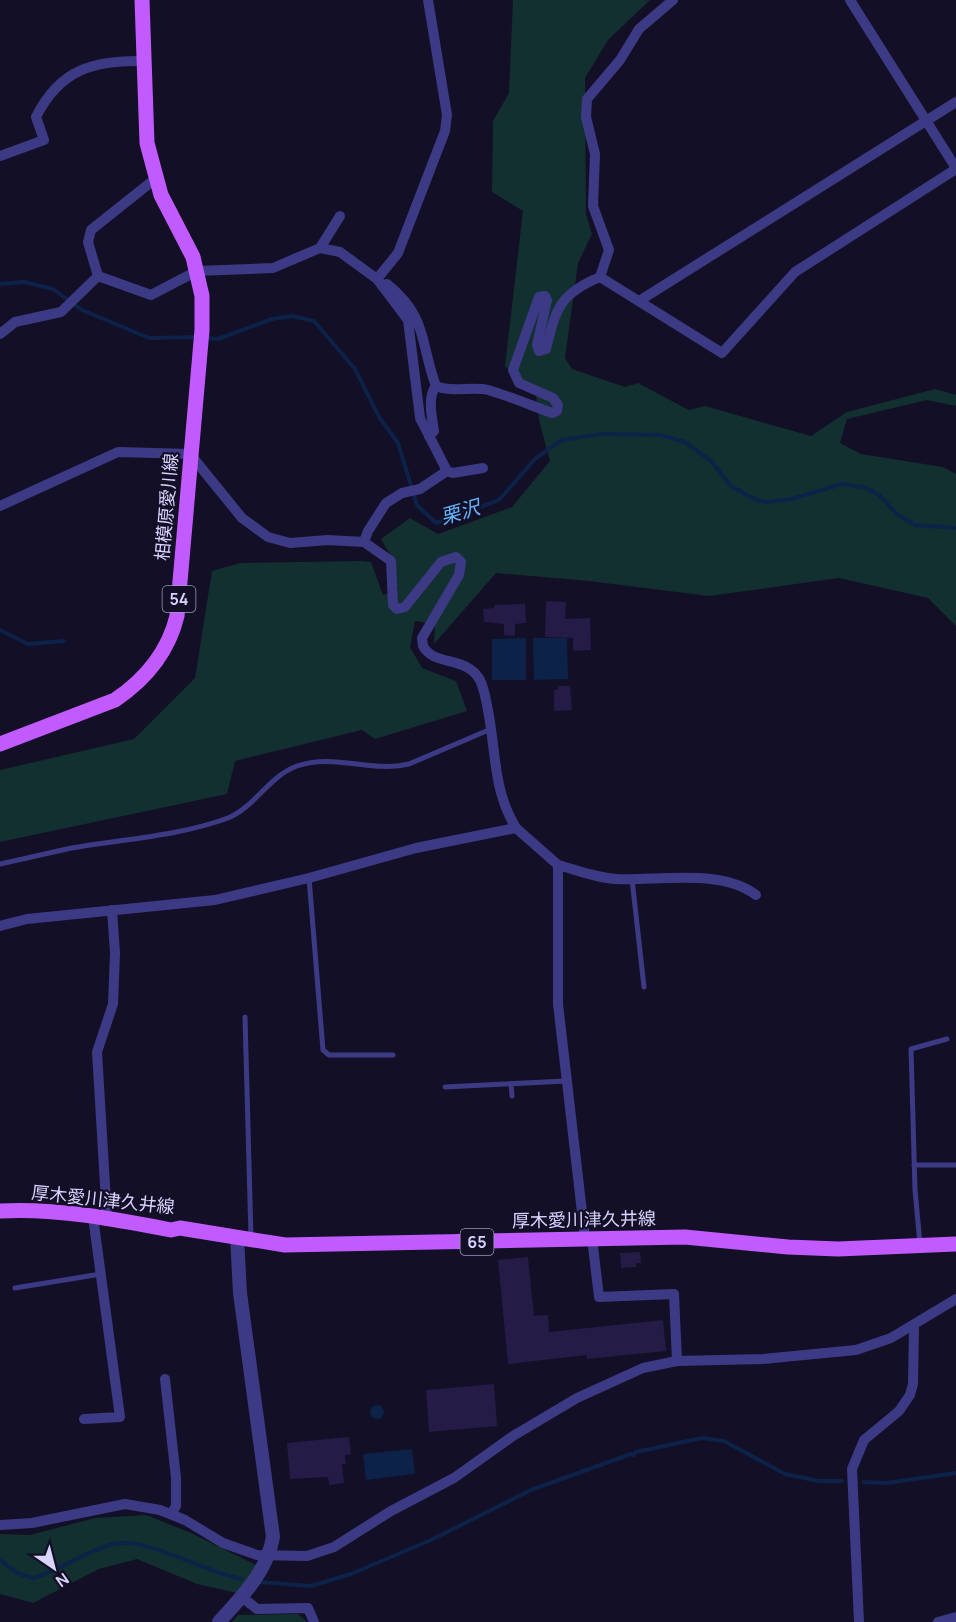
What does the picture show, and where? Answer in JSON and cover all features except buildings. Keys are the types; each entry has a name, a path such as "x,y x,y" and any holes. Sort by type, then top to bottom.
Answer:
{"main road":[{"name":"54","path":"142,0 147,143 155,179 168,212 188,244 197,271"},
{"name":"相模原愛川線","path":"0,744 115,700 145,676 165,652 177,616 201,352 202,296 197,271"},
{"name":"厚木愛川津久井線","path":"0,1210 100,1217 171,1230 180,1228 285,1245 684,1237 788,1247 956,1244"}],"street":[{"path":"379,282 398,253 445,131 447,115 428,0"},
{"path":"379,282 387,284 396,291 420,325 436,386 442,389 470,387 488,390 552,413 557,411 558,405 553,398 519,383 515,377 517,360 539,297 545,296 547,300 537,345 539,351 543,351 546,349 554,316 562,300 600,277 609,250 593,206 595,154 586,117 587,99 620,60 639,29 673,0"},
{"path":"600,277 722,353 795,272 956,169 850,0"},
{"path":"0,156 44,140 36,117 43,103 69,75 84,67 104,63 144,61"},
{"path":"639,301 956,102"},
{"path":"98,276 88,242 91,230 155,179"},
{"path":"320,248 340,216"},
{"path":"98,276 151,295 197,271 273,268 320,248 340,252 379,282 408,320 420,418 447,471 453,473 483,468"},
{"path":"0,334 15,322 61,312 98,276"},
{"path":"429,436 434,431 431,411 432,390 436,386"},
{"path":"0,506 118,452 190,454 242,518 268,537 290,543 328,540 364,542 385,554 391,561 393,605 397,609 405,607 441,562 456,557 461,562 459,575 422,638 423,646 429,654 463,664 475,672 481,682 491,729 500,795 516,828 558,865 600,877 715,879 732,883 756,895"},
{"path":"364,542 368,531 386,503 402,492 420,489 447,471"},
{"path":"0,926 27,919 215,900 309,878 416,848 516,828"},
{"path":"558,865 558,1004 599,1297 674,1294 676,1361"},
{"path":"84,1419 120,1417 101,1274 97,1052 113,1005 115,953 112,910"},
{"path":"219,1622 242,1597 270,1557 273,1521 240,1293 244,1239"},
{"path":"0,1524 32,1523 125,1504 171,1514 223,1543 270,1557 307,1556 334,1547 391,1511 454,1478 513,1436 577,1398 643,1368 676,1361 763,1359 834,1354 874,1345 914,1326 956,1299"},
{"path":"859,1622 852,1469 864,1440 899,1411 910,1395 913,1384 914,1326"},
{"path":"97,1341 110,1339"},
{"path":"165,1379 176,1478 176,1506 171,1514"},
{"path":"242,1597 257,1609 308,1608 314,1622"}],"lane":[{"path":"0,864 67,849 166,835 203,825 240,812 277,779 297,766 336,761 396,768 491,729"},
{"path":"309,878 323,1050 329,1055 393,1055"},
{"path":"632,879 644,987"},
{"path":"244,1239 245,1017"},
{"path":"920,1245 914,1165 911,1048 947,1040"},
{"path":"445,1087 567,1080"},
{"path":"511,1084 512,1096"},
{"path":"914,1165 956,1166"},
{"path":"15,1288 101,1274"}],"green space":[{"path":"513,0 650,0 608,40 585,78 586,214 592,234 578,263 565,358 572,369 625,387 638,383 689,410 705,406 811,436 847,412 935,389 956,395 956,406 927,400 847,419 840,443 861,454 943,467 956,474 956,626 928,598 839,578 709,596 589,581 496,573 434,644 435,624 415,621 410,647 422,668 456,681 467,711 375,739 362,730 235,761 227,794 0,842 0,770 134,739 195,678 212,571 240,563 371,562 383,595 398,590 391,556 381,539 410,518 438,534 512,507 550,461 539,420 536,395 505,366 523,211 492,192 493,121 509,93"},
{"path":"146,1515 191,1533 260,1567 237,1593 197,1584 137,1559 99,1569 33,1603 0,1594 0,1534 30,1535 95,1518"},
{"path":"298,1614 307,1622 232,1622 238,1615"}],"water":[{"path":"526,638 526,680 492,680 492,639"},
{"path":"533,638 567,638 568,679 534,680"},
{"path":"374,1405 380,1405 384,1412 380,1419 374,1419 370,1415 370,1409"},
{"path":"412,1449 415,1474 366,1480 363,1454"}],"waterway":[{"name":"栗沢","path":"0,284 24,282 53,289 82,310 149,338 197,337"},
{"name":"栗沢","path":"205,338 218,339 272,319 292,316 314,321 355,369 379,417 398,443 417,505 436,523 499,500 536,458 562,440 602,434 660,435 685,442 711,461 731,486 756,500 767,502 792,499 842,484 866,488 879,495 897,514 915,525 956,528"},
{"path":"0,630 28,644 64,641"},
{"path":"259,1582 311,1586 351,1574 431,1540 531,1490 633,1455 636,1452 702,1438 724,1441 785,1474 819,1481 842,1481"},
{"path":"864,1482 886,1483 956,1473"},
{"path":"0,1560 17,1573 33,1578 103,1547 128,1543 159,1550 210,1570 242,1579"}]}
